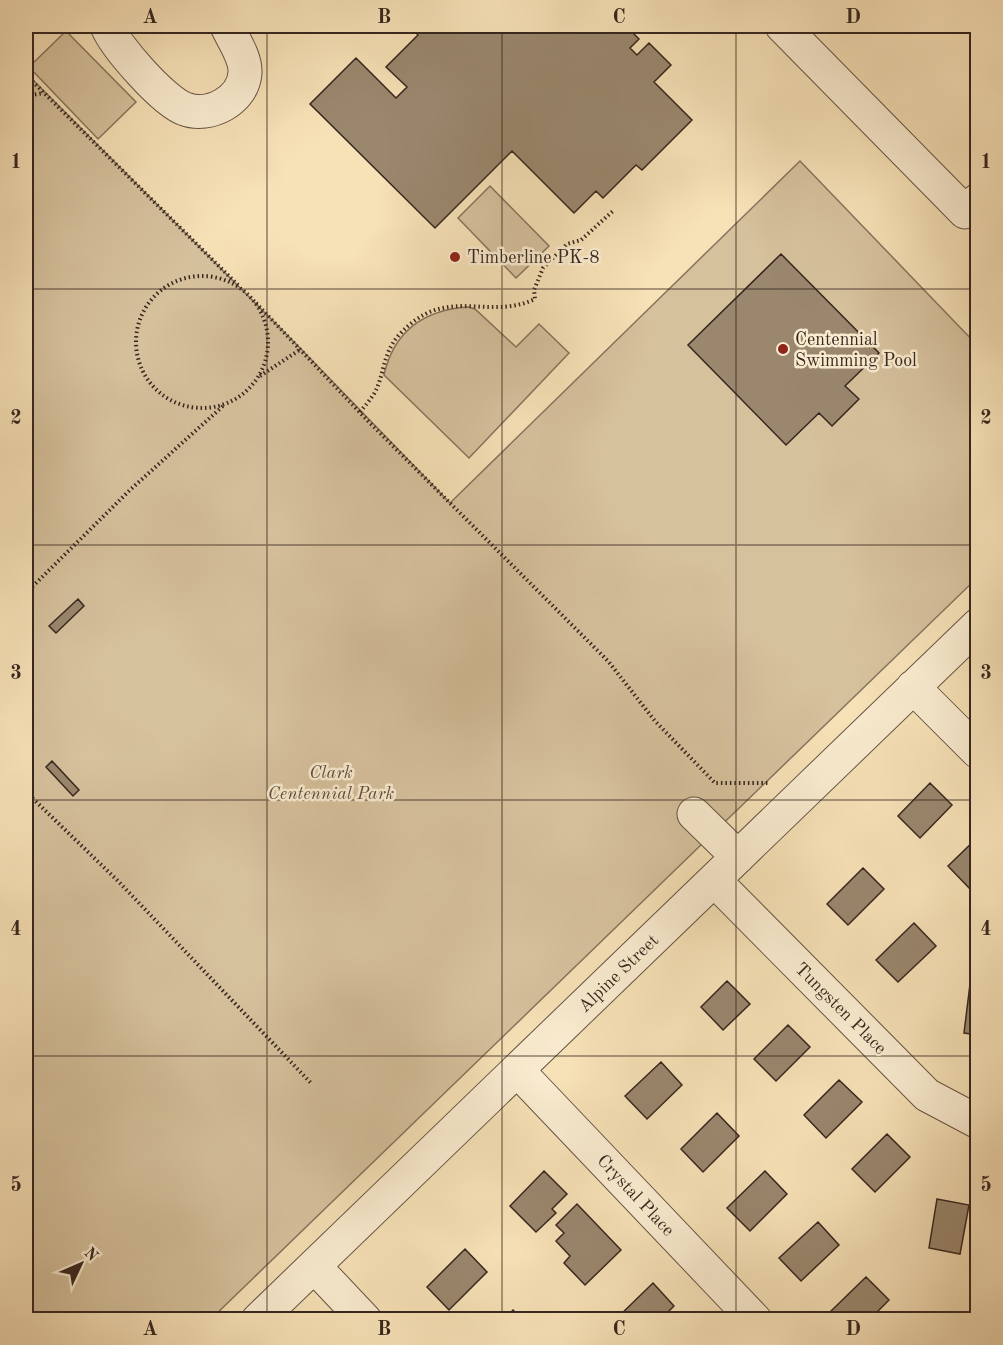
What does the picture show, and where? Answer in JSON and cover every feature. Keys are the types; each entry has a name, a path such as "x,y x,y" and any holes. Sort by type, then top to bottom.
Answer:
{"street":[{"path":"107,26 118,47 166,96 180,107 201,112 220,108 243,80 242,59 227,26"},
{"path":"782,26 965,212 978,200"},
{"name":"Alpine Street","path":"258,1320 978,625"},
{"path":"913,687 978,752"},
{"path":"694,814 738,857"},
{"name":"Tungsten Place","path":"714,880 927,1095 978,1122"},
{"name":"Crystal Place","path":"518,1070 755,1320"},
{"path":"314,1266 365,1320"}],"path":[{"path":"26,75 256,303 360,412 608,661 655,722 715,783 770,783"},
{"path":"26,96 44,93"},
{"path":"360,412 376,390 389,348 408,325 441,307 464,304 517,306 535,299 534,290 543,268 567,244 581,240 613,211"},
{"path":"224,405 195,408 177,403 158,392 144,375 137,354 136,332 142,314 153,297 177,281 206,276 225,280 243,290"},
{"path":"26,593 130,490 224,405 247,391 265,364 268,342 265,321 256,303"},
{"path":"257,378 301,349"},
{"path":"26,792 117,880 311,1083"}],"green space":[{"path":"66,31 136,102 98,139 29,67"},
{"name":"Clark Centennial Park","path":"26,73 301,349 450,503 800,161 977,345 977,578 211,1319 26,1319"},
{"path":"490,186 549,246 516,278 458,218"},
{"path":"468,307 475,309 516,347 539,324 569,353 469,458 384,375 395,346 413,326 437,313"}],"building":[{"path":"419,26 637,26 631,31 639,39 630,48 637,55 649,43 671,65 654,82 692,120 642,170 636,165 603,198 596,191 574,213 512,151 435,228 310,104 356,58 396,98 407,87 386,67 418,35 414,31"},
{"name":"Centennial Swimming Pool","path":"781,254 879,353 845,386 859,399 832,426 819,413 786,445 688,345"},
{"path":"78,599 84,606 56,633 49,626"},
{"path":"52,761 79,790 73,796 46,767"},
{"path":"930,783 952,805 920,838 898,816"},
{"path":"978,837 978,882 970,889 948,866"},
{"path":"863,868 884,889 848,925 827,904"},
{"path":"914,923 936,946 898,982 876,960"},
{"path":"727,981 750,1004 723,1030 701,1007"},
{"path":"970,984 978,985 978,1035 964,1033"},
{"path":"788,1025 810,1047 776,1081 754,1059"},
{"path":"661,1062 682,1085 647,1119 625,1096"},
{"path":"839,1080 862,1102 826,1138 804,1115"},
{"path":"717,1113 739,1136 703,1172 681,1149"},
{"path":"887,1134 910,1157 875,1192 852,1169"},
{"path":"544,1171 567,1194 552,1209 556,1213 536,1232 510,1206"},
{"path":"765,1171 787,1194 750,1231 727,1208"},
{"path":"937,1199 969,1205 960,1254 929,1248"},
{"path":"577,1204 621,1250 585,1285 564,1263 570,1256 556,1241 564,1233 556,1225"},
{"path":"818,1222 839,1245 801,1281 779,1258"},
{"path":"465,1249 487,1272 449,1310 427,1287"},
{"path":"866,1277 889,1300 869,1320 839,1320 831,1311"},
{"path":"653,1283 674,1306 660,1320 615,1320"},
{"path":"513,1310 523,1320 504,1320"}],"place":[{"name":"Timberline PK-8","path":"455,257"},
{"name":"Centennial Swimming Pool","path":"783,349"}]}
